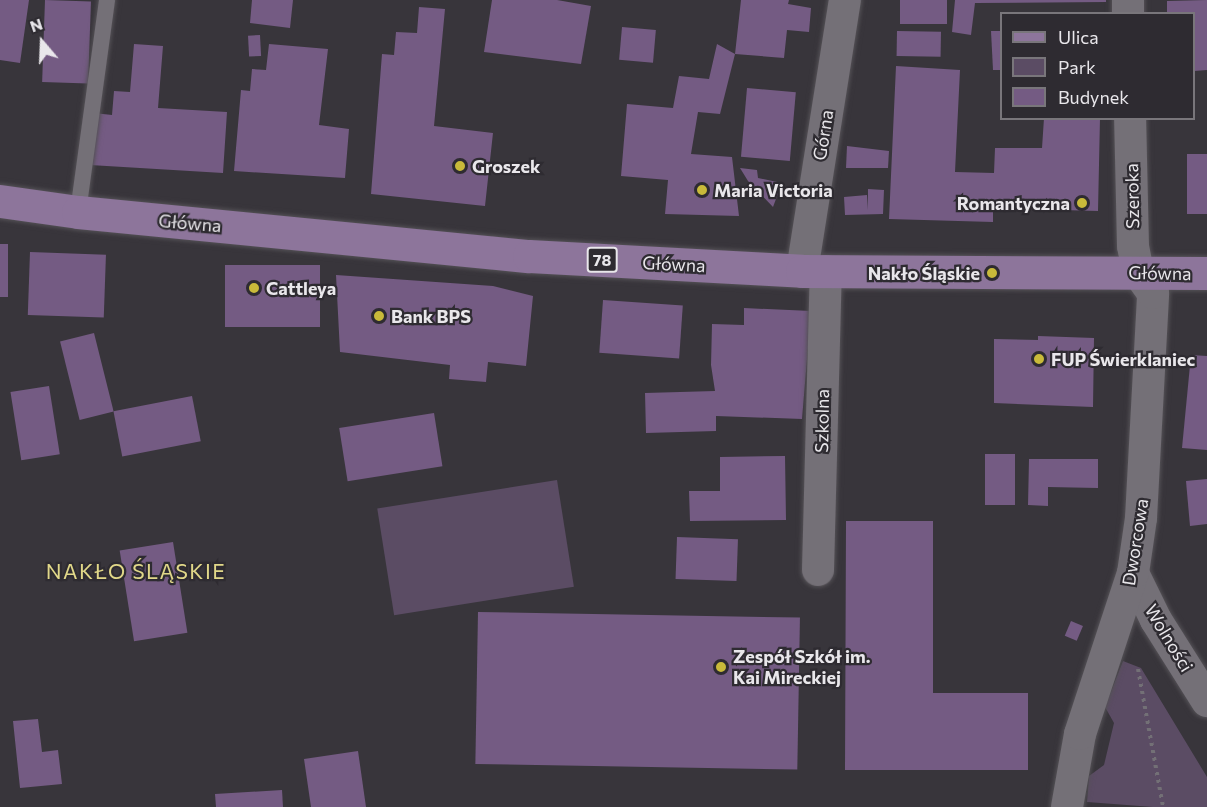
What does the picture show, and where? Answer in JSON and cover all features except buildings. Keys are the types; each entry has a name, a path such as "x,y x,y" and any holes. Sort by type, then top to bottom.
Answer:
{"main road":[{"name":"Główna","path":"0,201 78,212 529,256 814,271 1207,273"}],"street":[{"name":"Górna","path":"814,271 845,0"},
{"name":"Szeroka","path":"1130,120 1133,246 1138,272"},
{"name":"Szkolna","path":"814,271 818,570"},
{"name":"Dworcowa","path":"1067,807 1080,734 1133,573 1142,518 1153,293 1138,272"},
{"name":"Wolności","path":"1133,573 1156,620 1207,701"}],"lane":[{"path":"78,212 107,0"}],"path":[{"path":"1138,668 1163,807"}],"green space":[{"path":"557,480 574,587 394,615 377,508"},
{"path":"1123,661 1141,668 1207,777 1207,807 1153,807 1087,802 1089,776 1104,765 1114,723 1105,707"}],"place":[{"name":"Groszek","path":"460,166"},
{"name":"Maria Victoria","path":"702,190"},
{"name":"Romantyczna","path":"1082,203"},
{"name":"Nakło Śląskie","path":"992,273"},
{"name":"Cattleya","path":"254,288"},
{"name":"Bank BPS","path":"379,316"},
{"name":"FUP Świerklaniec","path":"1039,359"},
{"name":"Zespół Szkół im. Kai Mireckiej","path":"721,667"}],"district":[{"name":"NAKŁO ŚLĄSKIE","path":"136,571"}]}
